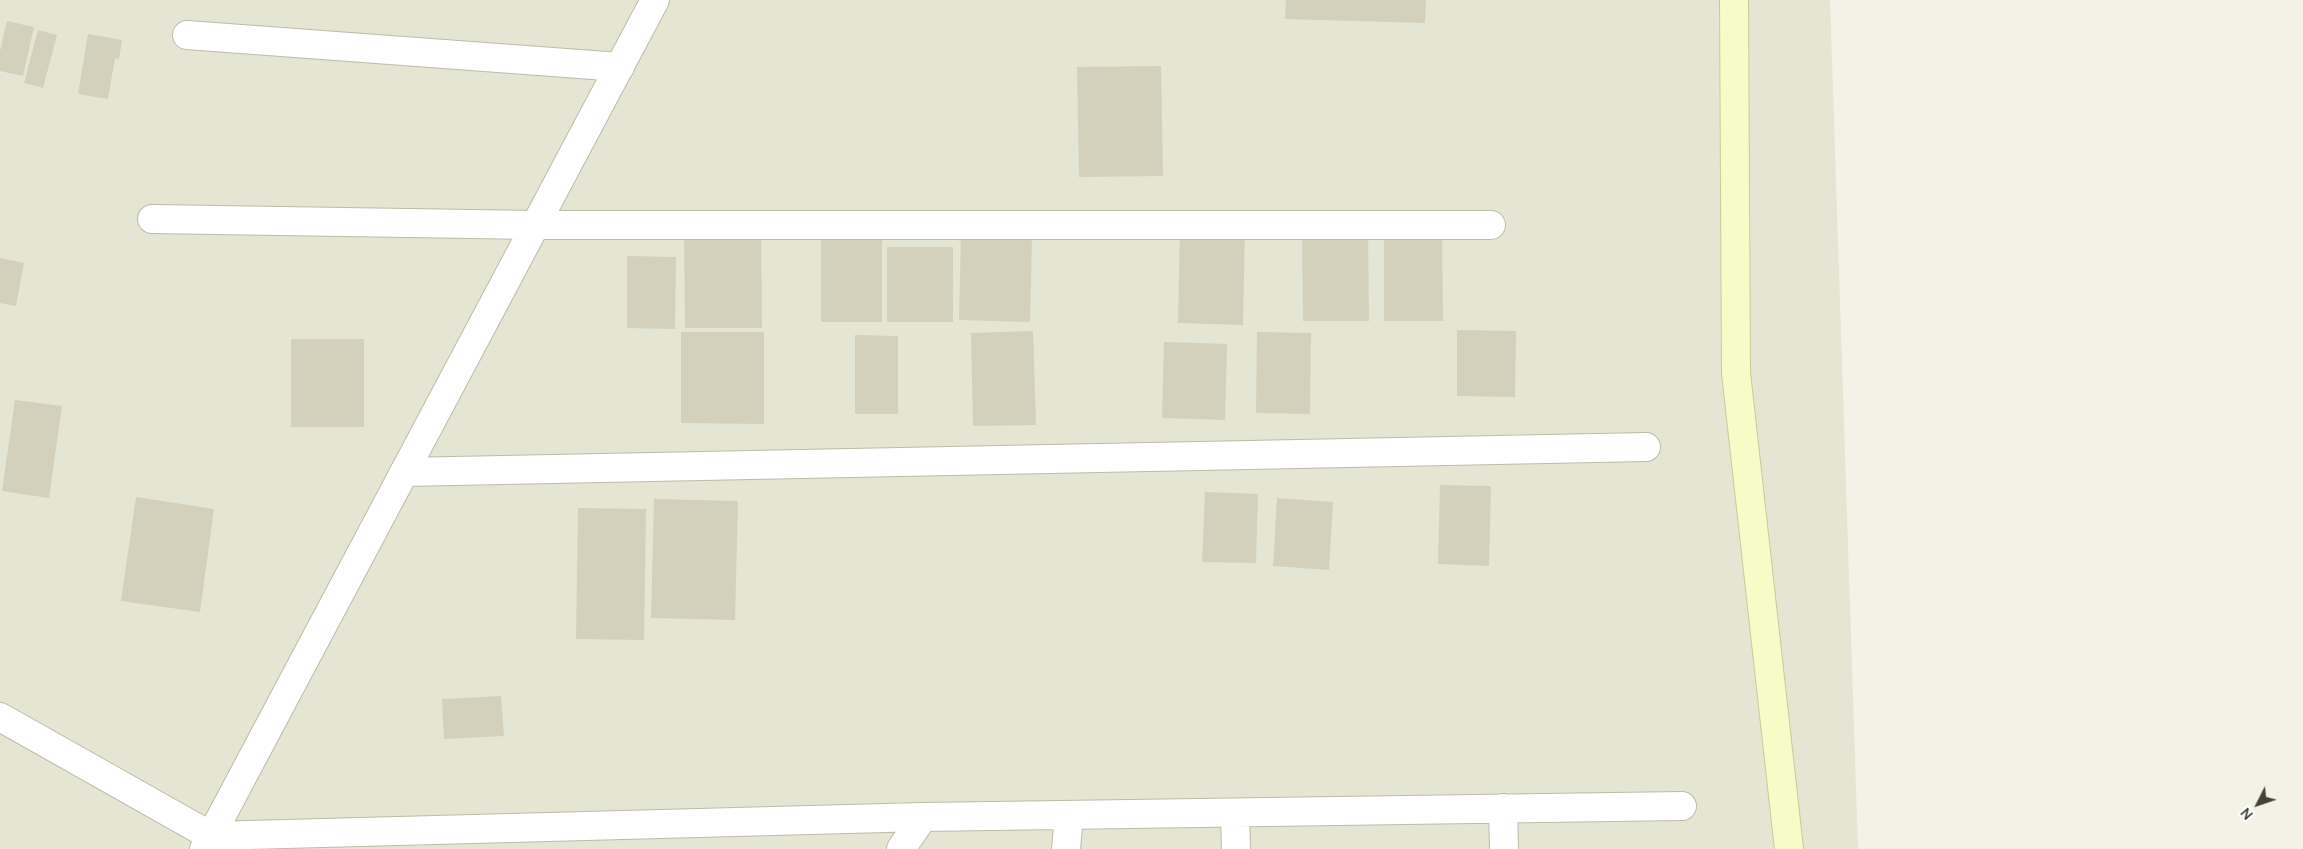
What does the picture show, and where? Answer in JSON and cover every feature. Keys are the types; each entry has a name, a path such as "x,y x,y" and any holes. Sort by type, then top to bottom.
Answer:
{"main road":[{"path":"1734,0 1736,373 1789,849"}],"street":[{"path":"207,843 655,0"},
{"path":"187,36 620,66"},
{"path":"152,219 536,225 1491,225"},
{"path":"404,472 1646,447"},
{"path":"0,718 207,843 923,817 1682,806"},
{"path":"1503,808 1504,849"},
{"path":"1235,813 1236,849"},
{"path":"1066,849 1069,815"},
{"path":"901,849 923,817"}],"shaded area":[{"path":"0,0 1830,0 1858,849 0,849"}],"building":[{"path":"1286,0 1426,0 1425,23 1285,19"},
{"path":"7,21 34,27 23,76 0,71 0,51"},
{"path":"38,30 57,35 43,88 24,83"},
{"path":"88,34 122,40 119,59 115,58 108,99 78,94"},
{"path":"1161,66 1163,176 1079,177 1077,67"},
{"path":"1180,224 1245,225 1243,325 1178,323"},
{"path":"761,227 762,328 685,328 684,228"},
{"path":"1302,229 1368,230 1369,321 1303,321"},
{"path":"1384,229 1442,229 1443,321 1384,321"},
{"path":"961,233 1032,236 1030,322 959,320"},
{"path":"821,237 882,237 882,322 821,322"},
{"path":"887,247 953,247 953,322 887,322"},
{"path":"627,256 676,257 675,329 627,328"},
{"path":"0,258 24,263 16,306 0,303"},
{"path":"1457,330 1516,331 1515,397 1457,396"},
{"path":"1033,331 1036,425 973,426 971,333"},
{"path":"681,332 764,332 764,424 681,423"},
{"path":"1257,332 1311,333 1310,414 1256,413"},
{"path":"855,335 898,336 898,414 855,414"},
{"path":"291,339 364,339 364,427 291,427"},
{"path":"1164,342 1227,344 1225,420 1162,418"},
{"path":"15,400 62,406 49,498 2,491"},
{"path":"1440,485 1491,486 1489,566 1438,564"},
{"path":"1205,492 1258,494 1256,563 1202,562"},
{"path":"136,497 214,509 200,612 121,601"},
{"path":"1277,498 1333,502 1329,570 1273,566"},
{"path":"654,499 738,501 735,620 651,618"},
{"path":"578,508 646,509 644,640 576,639"},
{"path":"501,696 504,736 444,739 442,699"}]}
